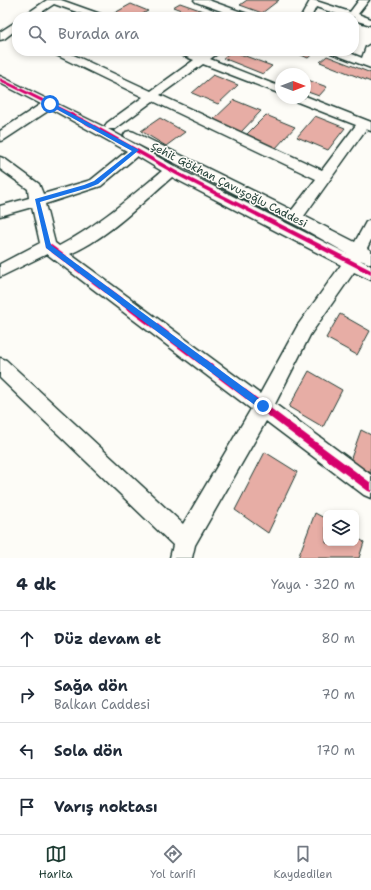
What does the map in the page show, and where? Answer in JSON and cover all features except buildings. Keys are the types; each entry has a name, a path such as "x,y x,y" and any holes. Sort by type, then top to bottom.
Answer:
{"street":[{"path":"34,12 52,0 86,12"},
{"path":"199,0 233,12"},
{"path":"302,0 341,12"},
{"path":"354,12 364,0"},
{"path":"309,12 313,4"},
{"path":"359,18 371,22"},
{"path":"0,24 12,27"},
{"path":"0,37 12,30"},
{"path":"348,56 368,64 371,47"},
{"path":"67,56 324,177"},
{"path":"192,56 275,89"},
{"path":"111,126 208,56"},
{"name":"Şehit Gökhan Çavuşoğlu Caddesi","path":"0,69 294,218 360,257"},
{"path":"0,79 50,104 171,170 360,257 371,273"},
{"path":"294,218 324,177 367,126 311,103"},
{"path":"0,137 50,104"},
{"path":"0,211 86,187 96,182 136,150"},
{"path":"0,162 34,187 37,201 54,251 371,488"},
{"path":"0,270 54,251 65,250 74,246 111,220 171,170"},
{"path":"4,377 183,549 304,330 360,257 371,226"}],"cycle path":[{"path":"0,79 82,120 178,174 371,273"},
{"path":"48,246 371,488"}],"route":[{"path":"50,104 136,150 96,182 86,187 37,201 48,246 263,406"}]}
